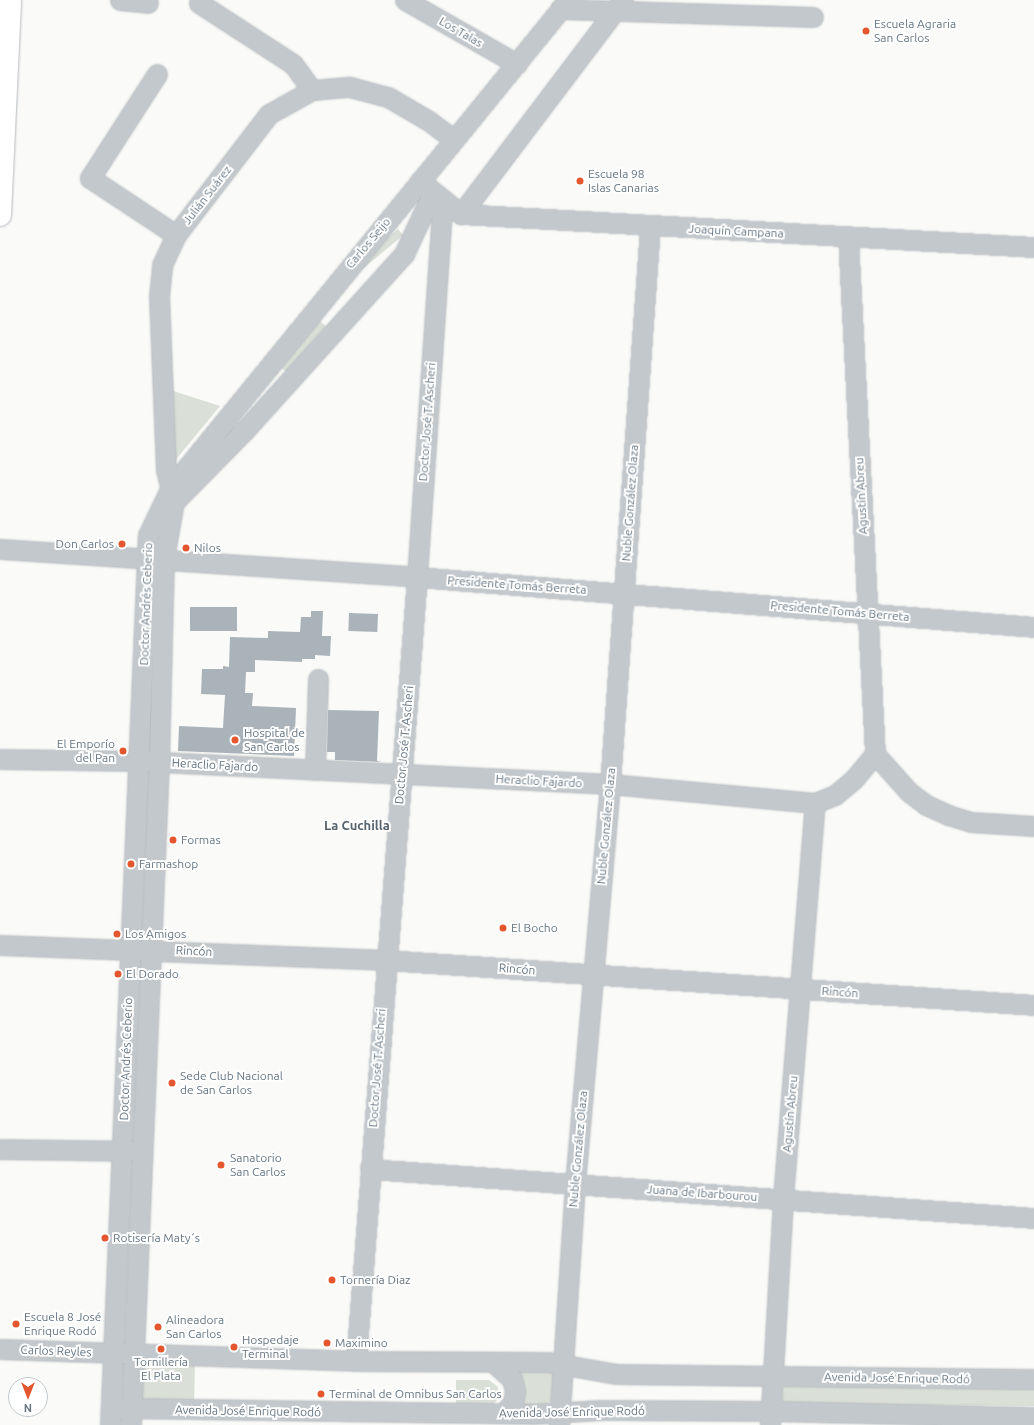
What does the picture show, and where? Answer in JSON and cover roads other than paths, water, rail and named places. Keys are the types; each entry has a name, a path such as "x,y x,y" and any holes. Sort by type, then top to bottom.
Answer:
{"main road":[{"path":"0,215 10,0"}],"street":[{"path":"120,0 148,3"},
{"name":"Los Talas","path":"405,0 517,64"},
{"path":"199,3 293,64 312,90"},
{"path":"564,5 619,6 814,18"},
{"name":"Carlos Seijo","path":"172,494 226,417 316,305 432,191 454,140 564,5"},
{"path":"172,494 244,431 404,254 432,191 461,214 619,6"},
{"path":"157,74 90,178 176,235"},
{"name":"Julián Suárez","path":"172,494 166,470 159,296 162,265 176,235 269,114 312,90 350,87 388,97 430,121 454,140"},
{"name":"Doctor José T. Ascheri","path":"356,1361 417,577 432,191"},
{"name":"Joaquín Campana","path":"461,214 650,227 1034,247"},
{"name":"Nuble González Olaza","path":"560,1420 562,1363 575,1184 610,784 650,227"},
{"name":"Agustín Abreu","path":"848,237 875,754"},
{"path":"316,305 338,328"},
{"path":"266,367 286,386"},
{"path":"226,417 244,431"},
{"name":"Doctor Andrés Ceberio","path":"132,1417 150,949 149,762 156,557 148,535 172,494"},
{"name":"Presidente Tomás Berreta","path":"0,549 156,557 624,593 1034,627"},
{"path":"315,770 318,679"},
{"path":"875,754 909,792 926,805 948,815 971,822 1034,826"},
{"name":"Heraclio Fajardo","path":"0,759 149,762 610,784 815,803 835,795 854,779 875,754"},
{"name":"Doctor Andrés Ceberio","path":"110,1416 131,948 149,762"},
{"name":"Agustín Abreu","path":"770,1418 783,1198 815,803"},
{"name":"Rincón","path":"0,945 131,948 386,960 1034,1005"},
{"path":"0,1149 143,1151"},
{"name":"Juana de Ibarbourou","path":"370,1169 783,1198 1034,1218"},
{"name":"Carlos Reyles","path":"0,1349 113,1352"},
{"name":"Avenida José Enrique Rodó","path":"113,1352 356,1361 562,1363 617,1374 1034,1379"},
{"path":"493,1362 512,1379 515,1390 513,1402 504,1413"},
{"name":"Avenida José Enrique Rodó","path":"110,1416 348,1419 504,1413 560,1420 601,1410 770,1418 981,1421 1034,1417"}],"place":[{"name":"Escuela Agraria San Carlos","path":"866,31"},
{"name":"Escuela 98 Islas Canarias","path":"580,181"},
{"name":"Don Carlos","path":"122,544"},
{"name":"Nilos","path":"186,548"},
{"name":"Hospital de San Carlos","path":"235,740"},
{"name":"El Emporío del Pan","path":"123,751"},
{"name":"Formas","path":"173,840"},
{"name":"Farmashop","path":"131,864"},
{"name":"El Bocho","path":"503,928"},
{"name":"Los Amigos","path":"117,934"},
{"name":"El Dorado","path":"118,974"},
{"name":"Sede Club Nacional de San Carlos","path":"172,1083"},
{"name":"Sanatorio San Carlos","path":"221,1165"},
{"name":"Rotisería Maty´s","path":"105,1238"},
{"name":"Tornería Diaz","path":"332,1280"},
{"name":"Escuela 8 José Enrique Rodó","path":"16,1324"},
{"name":"Alineadora San Carlos","path":"158,1327"},
{"name":"Maximino","path":"327,1343"},
{"name":"Hospedaje Terminal","path":"234,1347"},
{"name":"Tornillería El Plata","path":"161,1349"},
{"name":"Terminal de Omnibus San Carlos","path":"321,1394"}],"district":[{"name":"La Cuchilla","path":"357,825"}]}
